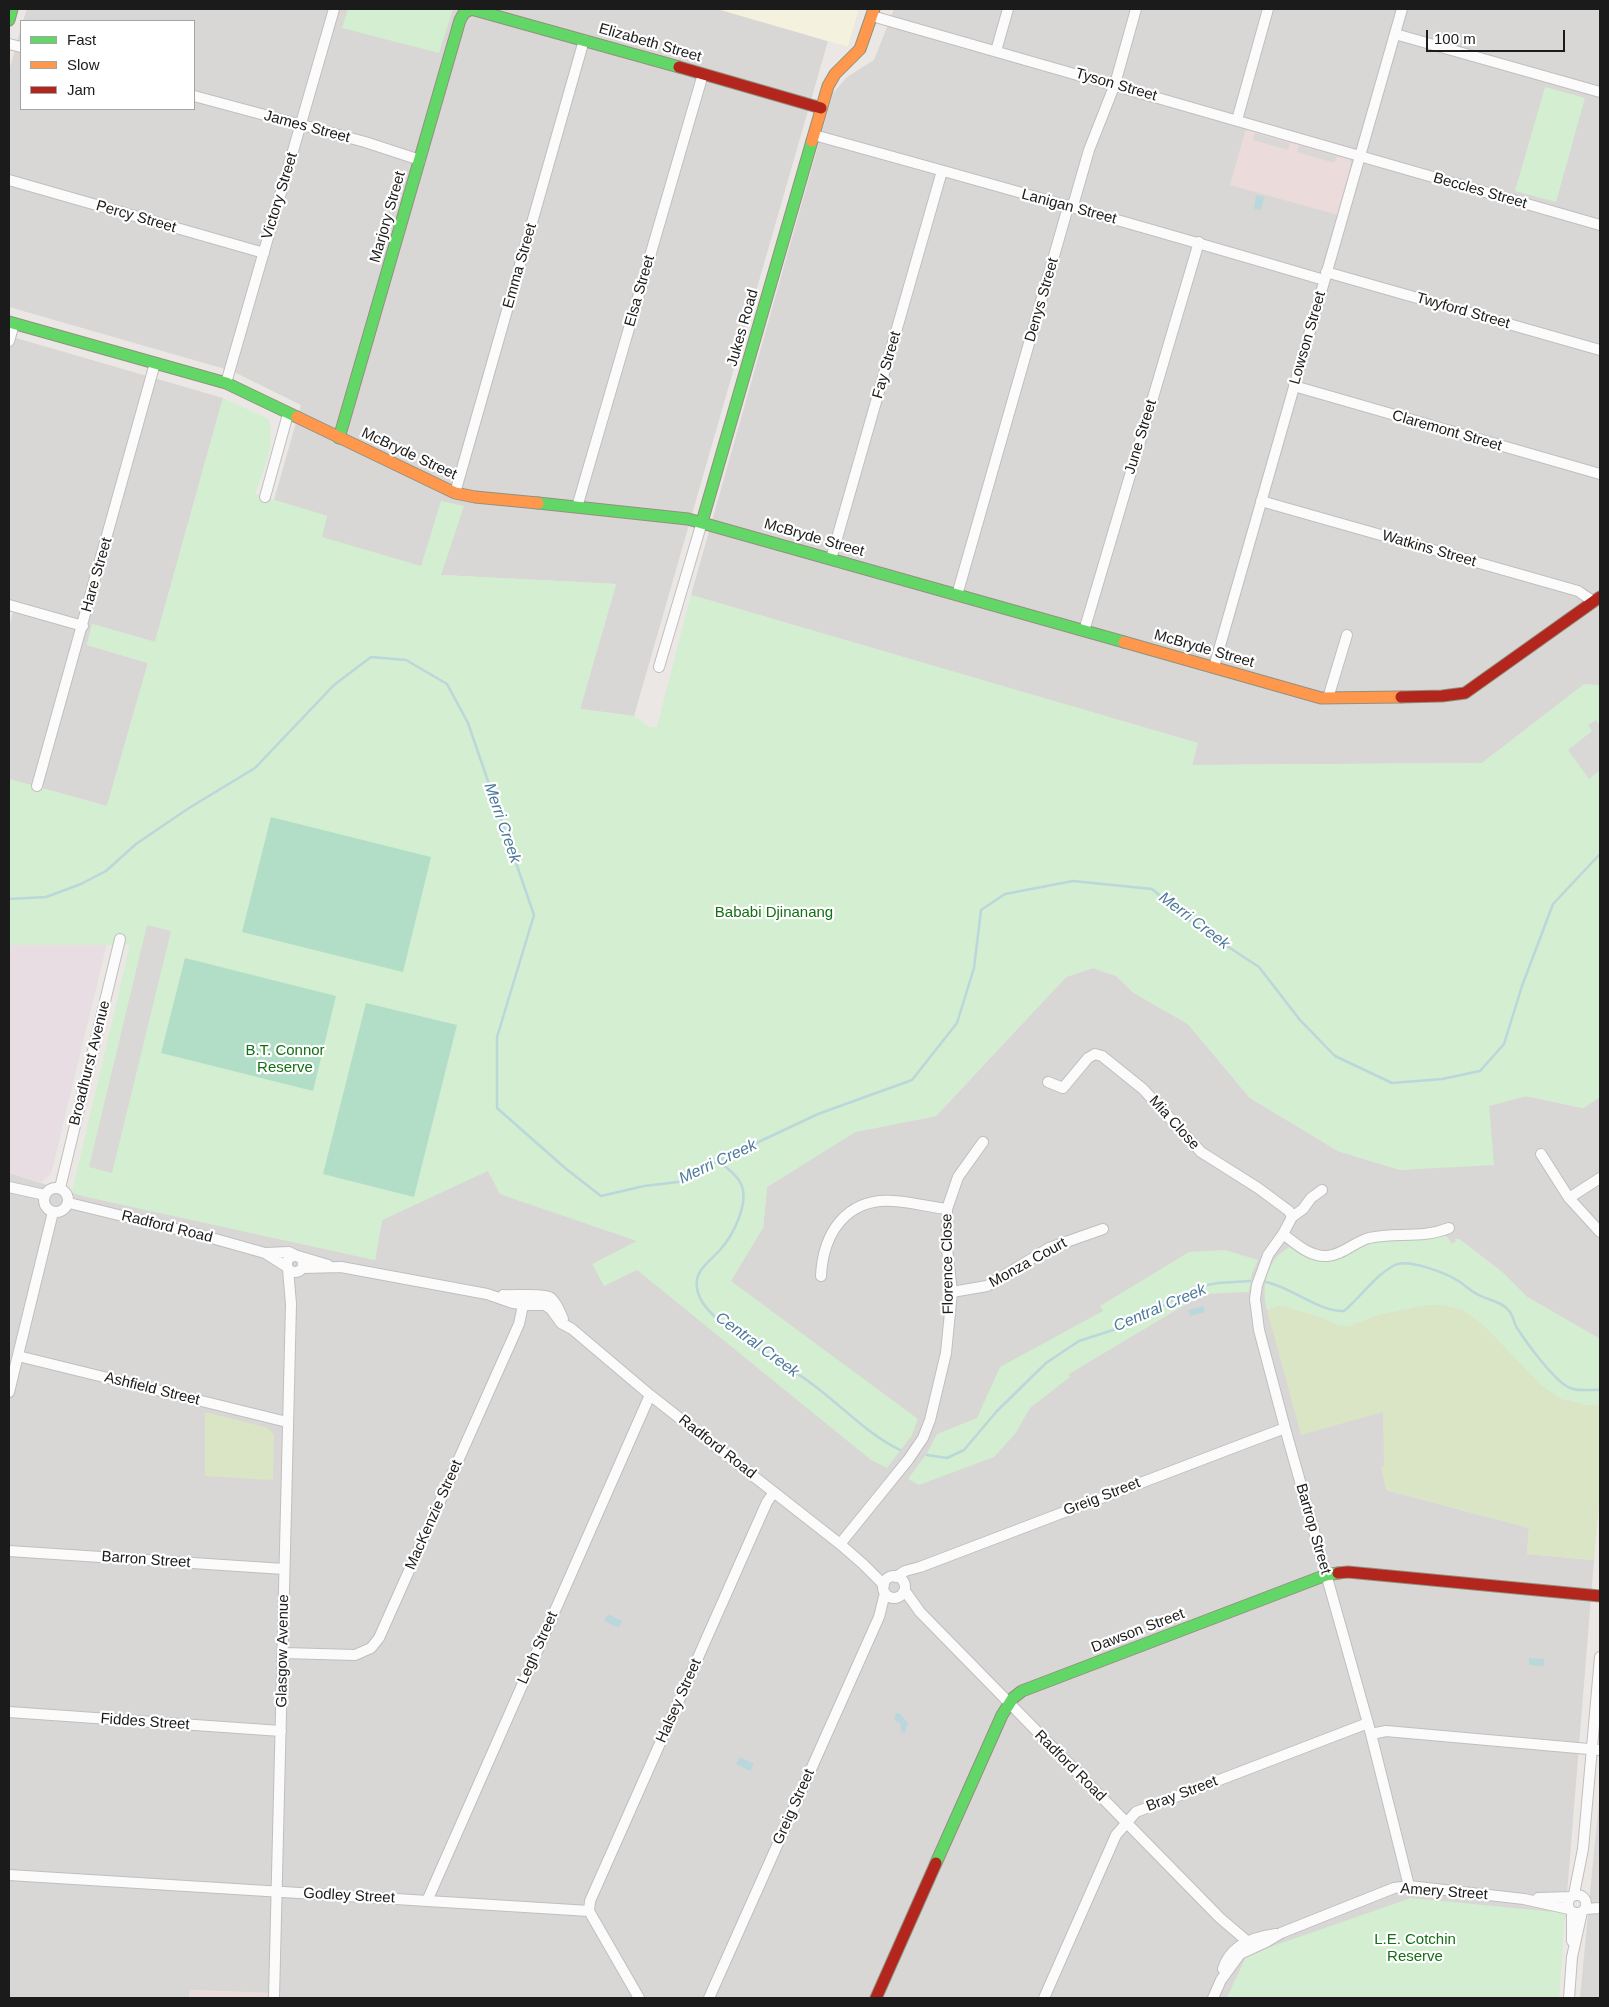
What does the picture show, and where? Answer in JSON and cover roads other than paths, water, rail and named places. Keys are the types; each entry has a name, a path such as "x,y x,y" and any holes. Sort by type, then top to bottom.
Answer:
{"street":[{"path":"9,20 12,9"},
{"name":"Victory Street","path":"226,383 334,9"},
{"name":"Elizabeth Street","path":"471,9 821,108"},
{"name":"Marjory Street","path":"339,438 460,20 464,13 471,9"},
{"path":"996,50 1008,9"},
{"name":"Denys Street","path":"957,595 1068,207 1074,202 1089,150 1115,84 1136,9"},
{"path":"1237,120 1268,9"},
{"name":"Lowson Street","path":"1214,667 1402,9"},
{"name":"Tyson Street","path":"873,12 996,50 1360,156"},
{"name":"Jukes Road","path":"659,667 821,108 831,78 841,66 856,55 863,45 873,12"},
{"path":"1395,34 1600,92"},
{"name":"Emma Street","path":"455,493 584,40"},
{"name":"Elsa Street","path":"577,507 703,74"},
{"name":"James Street","path":"195,96 365,142 420,160"},
{"name":"Lanigan Street","path":"814,135 1068,207 1325,276"},
{"name":"Beccles Street","path":"1360,156 1600,226"},
{"name":"Fay Street","path":"831,559 942,171"},
{"name":"Percy Street","path":"9,180 264,253"},
{"name":"June Street","path":"1084,631 1199,242"},
{"name":"Twyford Street","path":"1325,276 1600,350"},
{"path":"9,341 11,323"},
{"name":"McBryde Street","path":"11,323 226,383 455,493 475,497 702,522 1316,697 1442,696 1465,693 1597,599"},
{"name":"Hare Street","path":"37,786 155,364"},
{"name":"Claremont Street","path":"1294,386 1600,474"},
{"path":"264,497 288,414"},
{"name":"Watkins Street","path":"1261,501 1578,591 1597,599"},
{"path":"9,605 82,626"},
{"path":"1328,698 1347,635"},
{"name":"Broadhurst Avenue","path":"60,1188 120,939"},
{"name":"Mia Close","path":"1048,1082 1063,1091 1088,1058 1095,1054 1102,1056 1143,1089 1201,1152 1258,1188 1289,1211 1292,1217"},
{"name":"Florence Close","path":"840,1544 908,1460 923,1438 940,1385 946,1353 952,1292 947,1249 947,1210 958,1177 983,1142"},
{"path":"1541,1154 1569,1198 1600,1232"},
{"path":"1569,1198 1600,1178"},
{"path":"9,1187 45,1195"},
{"path":"60,1188 66,1192 69,1203 61,1212 53,1212 46,1207 45,1195 49,1190 60,1188"},
{"name":"Bartrop Street","path":"1322,1190 1311,1198 1304,1209 1292,1217 1284,1234 1268,1255 1257,1285 1255,1299 1259,1330 1371,1734 1409,1886"},
{"path":"821,1276 822,1259 827,1241 836,1226 847,1214 857,1208 868,1203 894,1200 947,1210"},
{"name":"Radford Road","path":"69,1203 201,1235 264,1253 294,1269 333,1267"},
{"path":"9,1392 53,1212"},
{"name":"Monza Court","path":"952,1292 986,1286 1049,1248 1103,1228"},
{"path":"1284,1234 1302,1249 1326,1256 1338,1254 1360,1241 1370,1238 1426,1235 1449,1228"},
{"name":"Radford Road","path":"264,1253 289,1252 333,1267 545,1304 561,1323 572,1329 650,1395 864,1564 889,1594 920,1612"},
{"path":"297,1255 303,1261 294,1269 288,1258 297,1255"},
{"name":"Glasgow Avenue","path":"274,1998 278,1892 287,1422 294,1269"},
{"name":"MacKenzie Street","path":"283,1653 355,1655 371,1648 379,1638 519,1324 524,1300"},
{"name":"Ashfield Street","path":"18,1356 287,1422"},
{"name":"Legh Street","path":"427,1901 650,1395"},
{"name":"Greig Street","path":"894,1577 905,1571 920,1567 1285,1428"},
{"name":"Halsey Street","path":"589,1911 590,1901 763,1511 774,1492"},
{"name":"Barron Street","path":"9,1551 284,1569"},
{"name":"Radford Road","path":"864,1564 894,1577"},
{"name":"Greig Street","path":"905,1587 920,1567"},
{"name":"Dawson Street","path":"876,1998 1002,1715 1013,1698 1022,1691 1326,1575 1348,1572 1600,1596"},
{"path":"894,1577 901,1579 905,1587 901,1596 889,1594 886,1580 894,1577"},
{"name":"Radford Road","path":"905,1587 920,1612 1009,1705 1220,1918 1251,1944"},
{"name":"Greig Street","path":"709,1998 889,1594"},
{"path":"1569,1998 1582,1849 1596,1750 1600,1657"},
{"name":"Fiddes Street","path":"9,1712 281,1731"},
{"name":"Bray Street","path":"1044,1998 1116,1835 1136,1812 1368,1723"},
{"path":"1371,1734 1386,1731 1596,1750"},
{"name":"Godley Street","path":"9,1876 589,1911"},
{"name":"Amery Street","path":"1213,1998 1221,1980 1239,1950 1251,1944 1266,1942 1282,1933 1394,1888 1409,1886 1524,1899 1578,1903 1600,1902"},
{"name":"Amery Street","path":"1578,1903 1600,1908"},
{"path":"589,1911 639,1998"},
{"name":"Radford Road","path":"1220,1918 1239,1950"}],"water":[{"path":"1256,195 1264,197 1261,210 1254,209"},
{"path":"1203,1306 1205,1312 1190,1316 1188,1310"},
{"path":"608,1614 622,1621 619,1628 604,1621"},
{"path":"1529,1658 1544,1659 1544,1666 1529,1665"},
{"path":"896,1713 899,1713 908,1723 905,1733 901,1732 900,1723 894,1720"},
{"path":"740,1757 754,1764 750,1771 736,1764"}],"waterway":[{"name":"Merri Creek","path":"9,899 46,897 81,884 106,871 136,844 189,808 255,768 334,685 371,657 406,660 447,684 468,723 534,915 497,1037 497,1108 565,1168 601,1196 644,1186 678,1182 818,1114 912,1080 957,1023 974,968 981,910 1005,894 1073,881 1152,889 1198,927 1259,967 1300,1020 1335,1056 1392,1083 1442,1079 1480,1071 1504,1044 1522,986 1553,904 1600,854"},
{"name":"Central Creek","path":"718,1161 730,1170 740,1182 743,1190 743,1199 739,1218 730,1237 703,1267 698,1277 698,1294 704,1304 736,1334 801,1376 865,1428 900,1450"},
{"name":"Central Creek","path":"1266,1282 1325,1308 1344,1311 1381,1274 1395,1265 1401,1263 1419,1265 1438,1271 1460,1282 1476,1294 1499,1303 1506,1308 1534,1352 1564,1384 1577,1390 1600,1390"},
{"name":"Central Creek","path":"927,1455 947,1458 964,1450 997,1411 1046,1363 1079,1341 1116,1329 1202,1286 1250,1281"}],"park label":[{"name":"Bababi Djinanang","path":"774,913"},
{"name":"B.T. Connor Reserve","path":"285,1060"},
{"name":"L.E. Cotchin Reserve","path":"1415,1948"}]}
